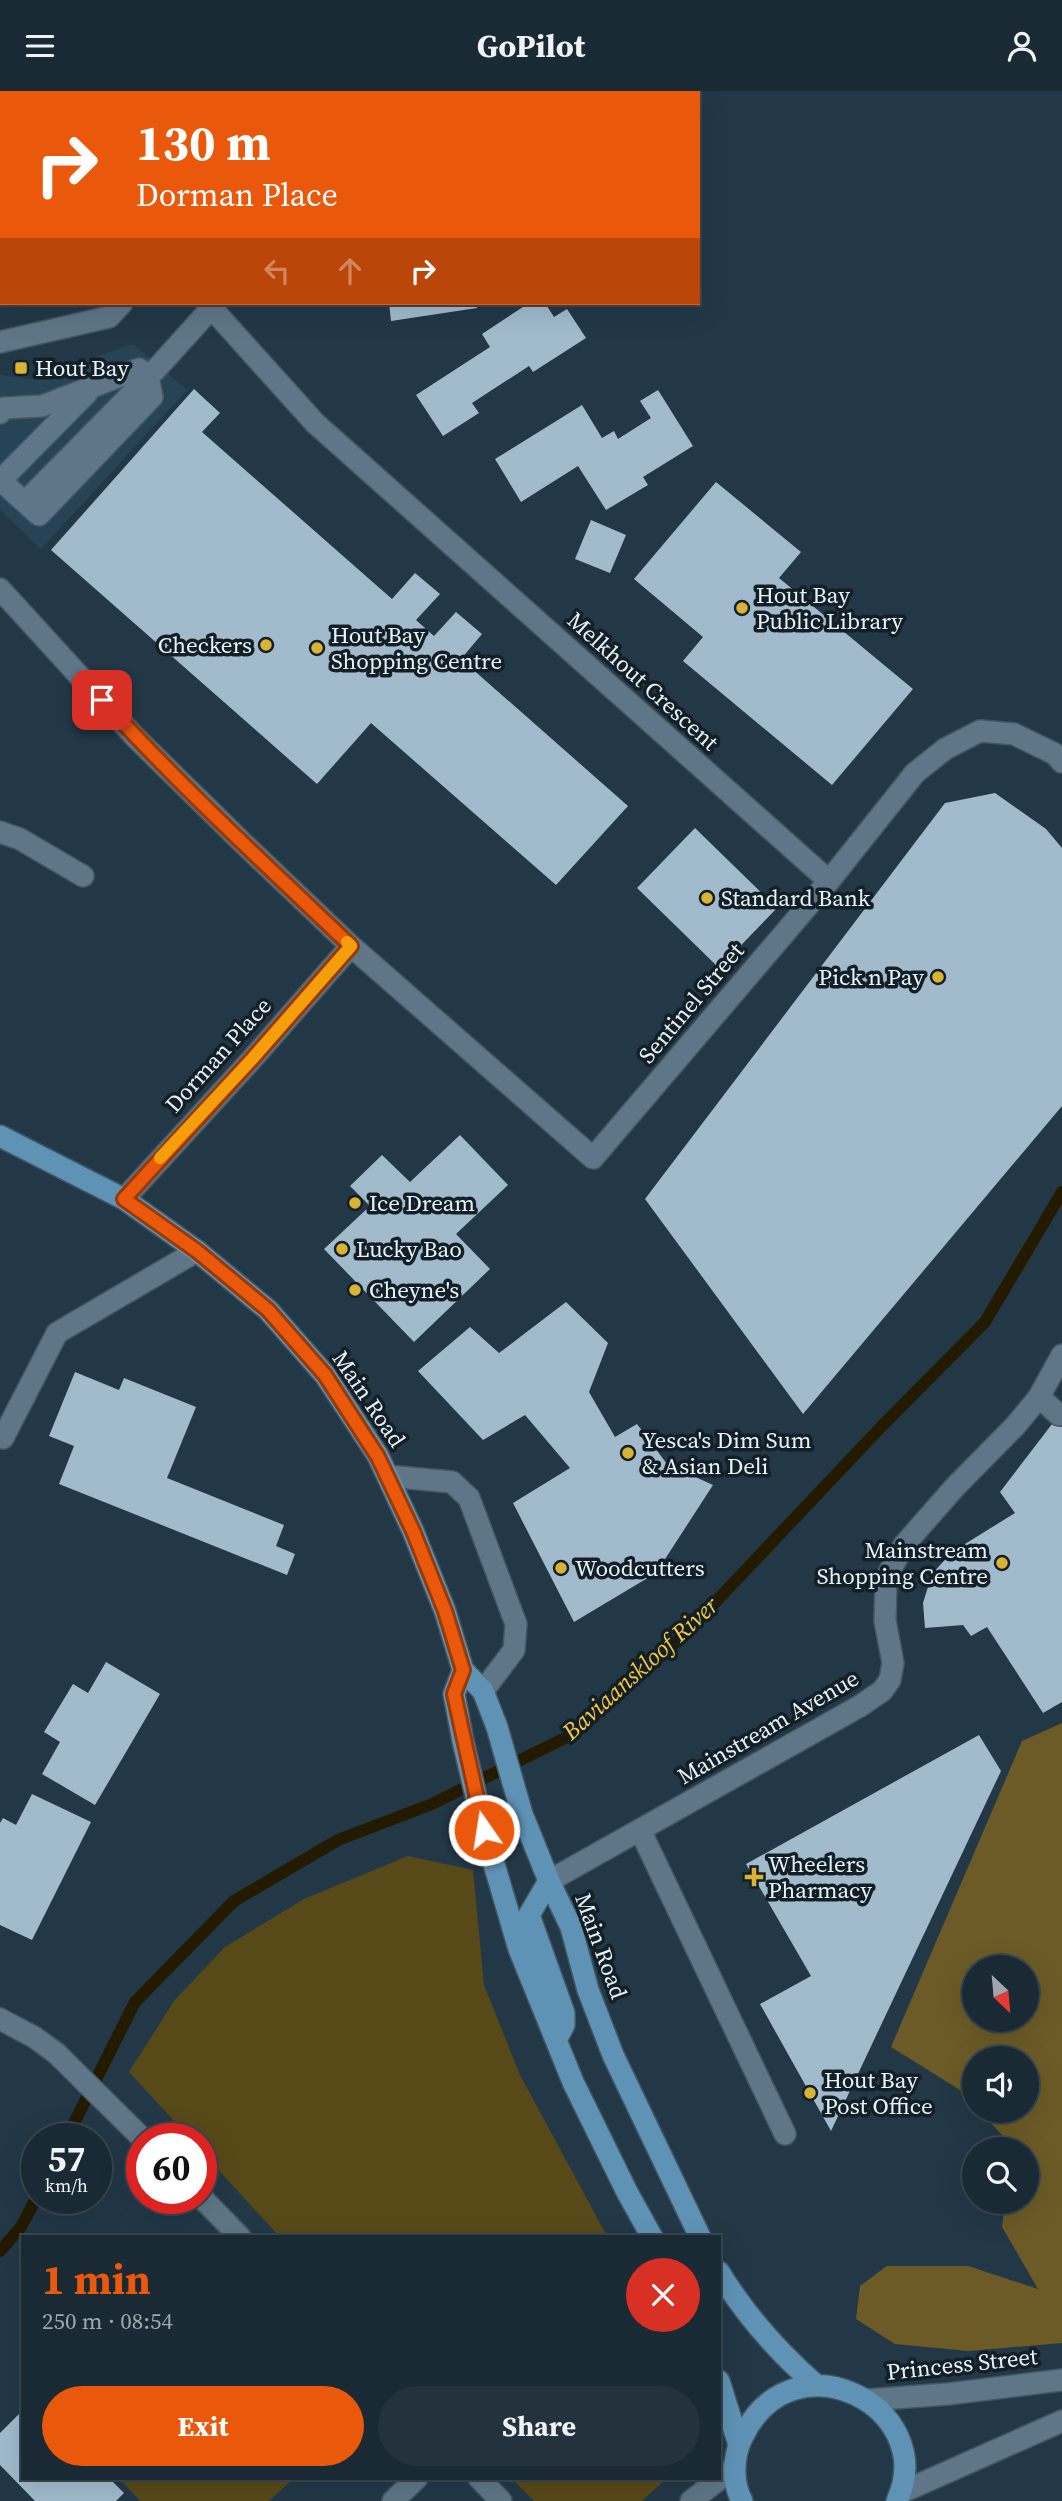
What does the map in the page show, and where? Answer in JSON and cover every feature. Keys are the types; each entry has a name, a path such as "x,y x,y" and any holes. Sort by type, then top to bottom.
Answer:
{"main road":[{"name":"Main Road","path":"0,1136 124,1199 197,1251 268,1310 325,1375 388,1476 445,1611 463,1670 483,1691 497,1727 522,1814 571,1927 587,1990 613,2055 699,2235"},
{"name":"Main Road","path":"463,1670 454,1694 463,1741 484,1830 519,1949 579,2094 651,2235"},
{"path":"549,1881 529,1915 564,2013 564,2025 556,2040"},
{"path":"721,2275 761,2332 816,2385"},
{"path":"741,2501 734,2467 739,2445 750,2421 768,2403 790,2391 816,2385 843,2389 867,2400 892,2425 903,2458 904,2476 898,2497"},
{"path":"721,2387 739,2445"}],"street":[{"path":"0,342 109,317 120,305"},
{"path":"94,386 0,481 25,502 148,376 211,305"},
{"name":"Melkhout Crescent","path":"213,305 315,422 829,881"},
{"path":"0,413 4,408 42,406 139,369 148,376"},
{"path":"0,589 135,737 351,946"},
{"path":"829,881 915,773 945,749 980,731 1014,734 1055,754 1062,762"},
{"path":"0,832 20,839 83,876"},
{"name":"Sentinel Street","path":"351,946 593,1158 829,881"},
{"name":"Dorman Place","path":"124,1199 351,946"},
{"path":"3,1439 57,1333 197,1251"},
{"name":"Mainstream Avenue","path":"549,1881 860,1706 882,1691 890,1680 893,1663 885,1621 886,1578 921,1523 1016,1425 1039,1397 1062,1355"},
{"path":"1039,1397 1059,1415"},
{"path":"388,1476 452,1482 468,1498 516,1624 514,1650 483,1691"},
{"path":"640,1830 785,2134"},
{"path":"0,2019 34,2037 56,2053 127,2123"},
{"path":"217,2213 238,2235"},
{"name":"Princess Street","path":"867,2400 960,2393 1062,2380"},
{"path":"898,2497 1062,2421"},
{"path":"721,2477 734,2467"},
{"path":"393,2501 415,2480"},
{"path":"482,2480 501,2501"},
{"path":"691,2501 718,2480"}],"shaded area":[{"path":"133,344 187,390 41,549 0,510 0,375 30,379"},
{"path":"1062,1723 1062,2343 968,2351 895,2344 856,2319 860,2286 887,2266 968,2266 1038,2289 1002,2227 1004,2214 1039,2214 1039,2137 1004,2137 991,2123 1039,2123 1039,2046 962,2046 962,2092 891,2047 1022,1741"},
{"path":"408,1856 473,1870 484,1985 520,2075 606,2235 278,2235 217,2168 217,2123 176,2123 129,2072 174,2001 225,1947 304,1899"},
{"path":"121,2480 292,2480 269,2501 140,2501"},
{"path":"513,2480 665,2480 642,2501 534,2501"}],"building":[{"path":"389,305 476,305 477,308 391,321"},
{"path":"526,305 546,305 554,317 567,309 586,338 533,372 529,366 472,403 479,413 443,436 416,395 490,347 482,334"},
{"name":"Hout Bay Shopping Centre","path":"194,389 220,413 202,432 392,599 415,573 440,594 416,620 434,636 456,612 482,634 461,659 628,806 556,885 371,723 317,784 51,550"},
{"path":"658,390 693,446 643,477 648,485 606,510 578,466 521,502 495,459 582,405 602,438 614,431 618,439 651,418 640,401"},
{"name":"Hout Bay Public Library","path":"716,482 801,552 779,578 913,689 832,785 683,661 703,637 634,579"},
{"path":"591,520 626,535 610,573 575,559"},
{"name":"Pick n Pay","path":"995,793 1046,829 1062,848 1062,1106 803,1414 645,1199 945,803"},
{"name":"Standard Bank","path":"695,828 777,908 719,968 637,888"},
{"path":"460,1135 508,1185 456,1234 490,1269 414,1342 324,1249 370,1206 350,1186 382,1155 410,1182"},
{"path":"566,1302 608,1343 589,1392 615,1437 637,1424 667,1464 713,1485 656,1573 574,1622 513,1503 570,1468 525,1415 483,1440 418,1371 470,1327 499,1353"},
{"path":"75,1372 119,1390 124,1378 196,1407 167,1478 284,1525 276,1546 295,1554 287,1575 59,1484 74,1446 49,1436"},
{"name":"Mainstream Shopping Centre","path":"1062,1411 1062,1702 1043,1713 987,1627 971,1636 963,1625 925,1628 923,1603 932,1574 952,1552 1015,1513 1000,1492"},
{"path":"106,1662 160,1694 95,1805 42,1774 60,1742 44,1732 73,1684 88,1693"},
{"path":"979,1735 1001,1771 831,2131 760,2004 811,1976 746,1864"},
{"path":"32,1794 91,1822 32,1940 0,1925 0,1823 3,1818 16,1825"},
{"path":"21,2412 21,2480 111,2480 124,2493 116,2501 35,2501 0,2465 0,2433"}],"waterway":[{"name":"Baviaanskloof River","path":"74,2123 135,2002 234,1901 338,1840 432,1804 575,1733 688,1631 882,1426 985,1322 1062,1192"},
{"name":"Baviaanskloof River","path":"0,2251 21,2227 28,2214"}],"slow traffic":[{"path":"160,1158 253,1058 351,946 347,942"}],"place":[{"name":"Hout Bay","path":"21,368"},
{"name":"Hout Bay Public Library","path":"742,608"},
{"name":"Checkers","path":"266,645"},
{"name":"Hout Bay Shopping Centre","path":"317,648"},
{"name":"Standard Bank","path":"707,898"},
{"name":"Pick n Pay","path":"938,977"},
{"name":"Ice Dream","path":"355,1203"},
{"name":"Lucky Bao","path":"342,1249"},
{"name":"Cheyne's","path":"355,1290"},
{"name":"Yesca's Dim Sum & Asian Deli","path":"628,1453"},
{"name":"Mainstream Shopping Centre","path":"1002,1563"},
{"name":"Woodcutters","path":"561,1568"},
{"name":"Wheelers Pharmacy","path":"754,1877"},
{"name":"Hout Bay Post Office","path":"810,2093"}],"route":[{"path":"102,700 135,737 351,946 124,1199 197,1251 268,1310 325,1375 378,1457 413,1531 445,1611 463,1670 454,1694 484,1830"}]}
